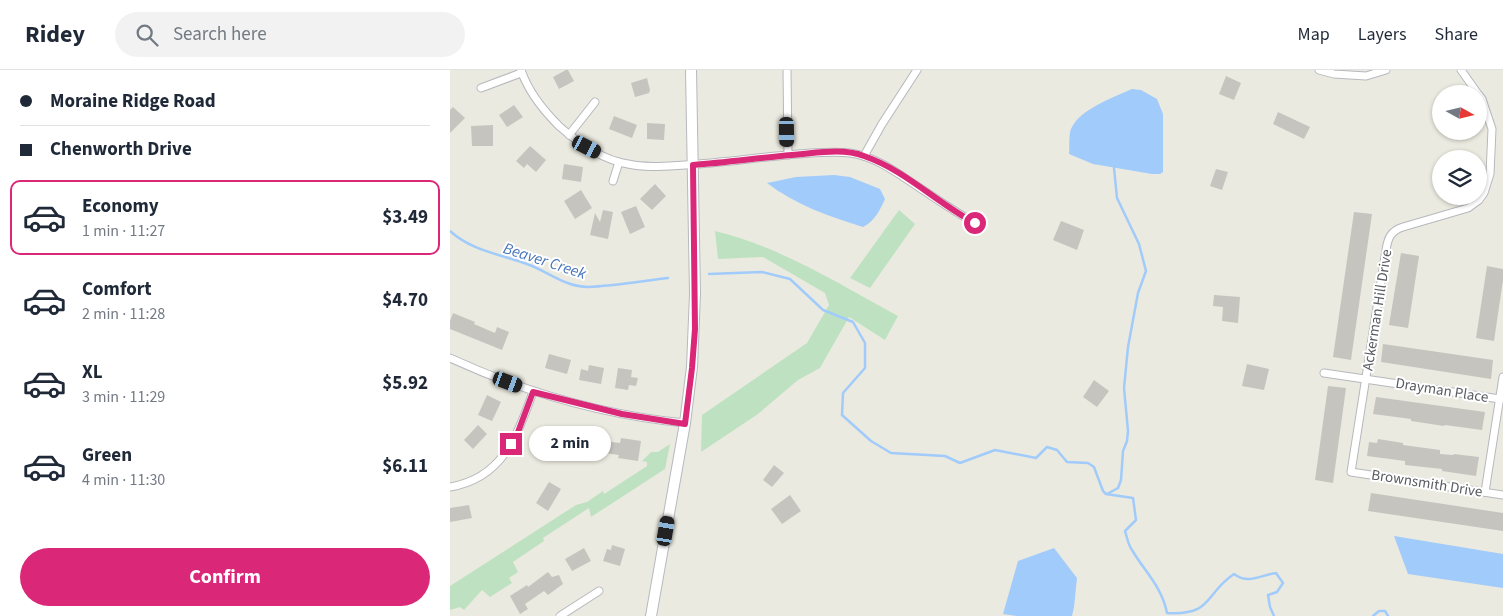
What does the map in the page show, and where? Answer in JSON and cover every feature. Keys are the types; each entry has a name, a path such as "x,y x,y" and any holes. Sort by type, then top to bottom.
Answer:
{"main road":[{"path":"651,616 685,424 695,329 692,70"}],"street":[{"path":"786,70 788,155"},
{"path":"864,156 917,70"},
{"path":"1319,70 1334,74 1366,76 1386,70"},
{"name":"Ackerman Hill Drive","path":"1461,70 1472,85"},
{"path":"481,88 521,71 538,101 551,118 569,135 587,147 619,162 628,164 655,166 693,165 834,152 864,156 893,170 961,216 975,223"},
{"path":"569,135 595,102"},
{"name":"Ackerman Hill Drive","path":"1351,472 1389,235 1395,230 1468,208 1479,200 1488,185 1492,160 1492,129 1488,117"},
{"path":"613,181 619,162"},
{"path":"450,358 533,392 622,414 685,424"},
{"name":"Drayman Place","path":"1324,373 1500,399"},
{"path":"1485,492 1503,377"},
{"path":"450,487 482,476 498,463 518,432 533,392"},
{"name":"Brownsmith Drive","path":"1351,472 1503,495"},
{"path":"560,616 599,591"}],"green space":[{"path":"899,210 915,224 870,288 850,278"},
{"path":"715,231 786,256 898,316 885,340 849,317 820,368 798,380 758,414 701,452 702,415 807,343 829,305 825,293 763,257 718,259"},
{"path":"670,444 665,469 591,517 589,508 543,538 544,541 513,562 518,572 509,578 512,583 490,597 482,590 464,610 460,607 450,610 450,586 576,505 587,502 603,491 604,494 647,466 647,462 642,461 651,452 658,452"}],"water":[{"path":"1132,89 1141,90 1157,99 1163,114 1163,172 1152,174 1093,164 1069,154 1070,133 1076,121 1090,109"},
{"path":"834,175 850,177 880,189 885,199 876,215 867,225 863,227 813,209 778,191 767,183 796,177"},
{"path":"1394,536 1503,554 1503,588 1408,574"},
{"path":"1054,548 1077,578 1072,616 1017,616 1003,614 1018,561"}],"building":[{"path":"568,70 574,81 559,89 553,77"},
{"path":"1226,76 1241,83 1234,100 1219,94"},
{"path":"647,78 649,93 635,97 631,83"},
{"path":"514,105 523,117 507,127 499,115"},
{"path":"453,107 465,118 450,133 450,110"},
{"path":"1278,112 1310,127 1304,139 1273,124"},
{"path":"614,116 637,125 632,138 609,129"},
{"path":"647,123 665,124 664,140 647,139"},
{"path":"493,125 493,146 472,146 471,126"},
{"path":"530,146 546,160 536,172 527,164 524,168 516,161"},
{"path":"564,164 583,167 581,182 562,179"},
{"path":"1216,169 1228,172 1222,190 1210,186"},
{"path":"655,184 666,196 652,210 640,199"},
{"path":"581,190 592,208 575,219 564,201"},
{"path":"636,206 645,227 630,234 621,212"},
{"path":"603,210 613,212 608,239 590,235 595,213 600,222"},
{"path":"1354,212 1372,214 1351,360 1333,357"},
{"path":"1061,221 1084,230 1077,250 1053,240"},
{"path":"1401,253 1419,256 1408,328 1389,325"},
{"path":"1487,266 1503,269 1494,341 1476,338"},
{"path":"1214,295 1240,297 1238,323 1222,321 1223,307 1213,306"},
{"path":"453,313 495,333 497,327 509,332 502,350 450,329"},
{"path":"1383,344 1493,360 1491,379 1381,362"},
{"path":"549,354 571,360 567,374 545,368"},
{"path":"1247,364 1269,369 1264,390 1242,386"},
{"path":"589,365 604,368 601,384 579,380 581,369 588,371"},
{"path":"618,368 632,370 631,377 638,378 636,386 629,385 628,390 615,388"},
{"path":"1094,380 1109,391 1097,407 1083,397"},
{"path":"1328,386 1346,388 1333,483 1315,480"},
{"path":"487,395 501,402 492,421 478,415"},
{"path":"1376,397 1485,412 1482,430 1444,426 1373,414"},
{"path":"478,425 487,434 473,449 464,440"},
{"path":"559,435 587,442 587,439 620,443 621,438 641,441 638,461 618,458 619,455 576,449 573,459 554,454"},
{"path":"1378,439 1403,443 1403,445 1440,450 1440,454 1479,457 1476,476 1442,471 1442,469 1405,465 1405,461 1367,456 1369,442 1377,443"},
{"path":"774,465 784,473 772,487 763,480"},
{"path":"549,482 561,489 548,511 536,503"},
{"path":"1371,493 1503,513 1503,531 1368,511"},
{"path":"790,495 801,511 782,524 771,509"},
{"path":"469,505 472,518 450,522 450,508"},
{"path":"612,545 625,549 620,566 603,561 607,549 611,550"},
{"path":"584,548 591,561 572,571 565,559"},
{"path":"548,572 552,577 559,575 563,584 548,595 544,591 525,604 528,609 520,614 510,596 527,585 528,587"}],"waterway":[{"path":"1107,494 1118,488 1121,480 1123,451 1128,431 1124,388 1128,347 1138,293 1146,271 1139,244 1117,198 1114,168"},
{"name":"Beaver Creek","path":"450,231 477,248 527,264 564,282 580,286 608,286 668,278"},
{"name":"Beaver Creek","path":"709,274 762,272 790,279 823,310 853,322 865,343 865,368 843,393 842,415 871,441 891,453 945,456 960,463 995,450 1036,458 1047,447 1057,450 1067,462 1088,463 1094,467 1103,491 1106,494 1133,498 1136,520 1125,531 1131,548 1157,587 1167,613 1182,613 1201,607 1234,574 1250,579 1276,573 1283,583 1277,592 1268,595 1274,616"},
{"name":"Beaver Creek","path":"1373,616 1379,611 1385,611 1388,616"}],"route":[{"path":"511,444 518,432 533,392 622,414 685,424 695,329 693,165 812,153 852,153 864,156 893,170 961,216 975,223"}]}
